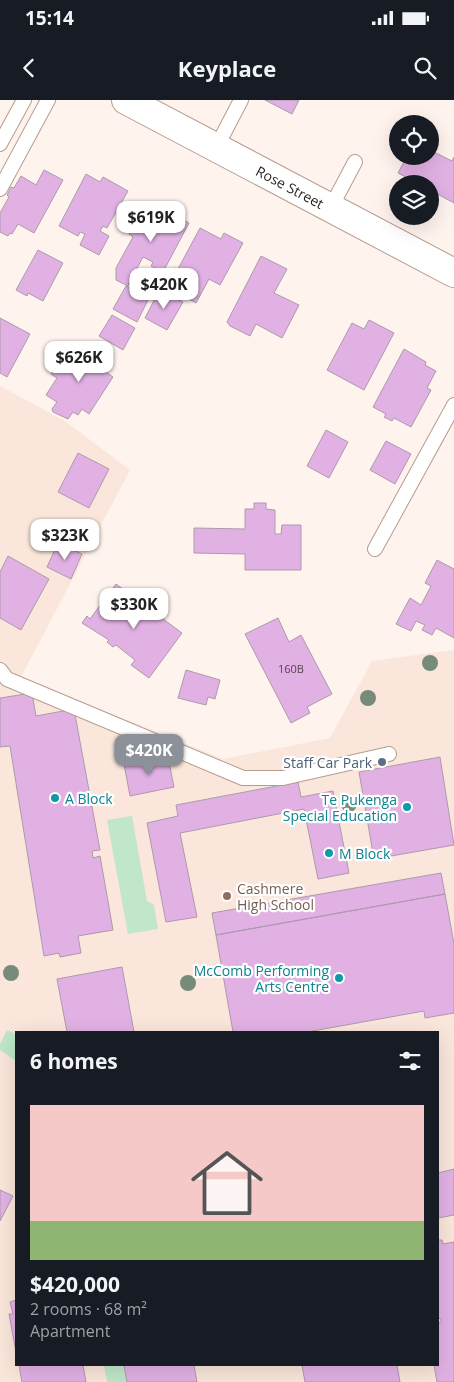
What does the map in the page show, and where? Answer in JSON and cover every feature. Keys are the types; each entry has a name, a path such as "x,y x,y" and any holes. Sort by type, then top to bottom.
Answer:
{"street":[{"name":"Rose Street","path":"126,100 454,274"}],"lane":[{"path":"0,144 24,100"},
{"path":"0,189 48,100"},
{"path":"216,148 241,100"},
{"path":"330,209 355,162"},
{"path":"375,548 454,405"},
{"path":"0,670 7,679 243,778 283,778 389,754"}],"shaded area":[{"name":"Cashmere High School","path":"0,386 65,421 130,470 21,677 223,759 330,738 372,661 454,650 454,1382 0,1382"}],"green space":[{"path":"132,816 147,901 154,905 158,929 128,934 107,820"},
{"path":"7,1030 15,1034 15,1060 0,1050 0,1044"},
{"path":"104,1366 124,1366 127,1382 107,1382"}],"building":[{"path":"265,100 299,100 292,114"},
{"path":"439,154 452,161 454,157 454,203 439,195 439,175 402,175 398,173 402,165 439,165"},
{"path":"44,170 63,180 34,233 18,224 12,234 10,233 8,236 0,232 0,213 9,197 7,195 11,187 14,188 21,176 36,185"},
{"path":"86,174 100,182 103,177 128,191 107,228 103,226 100,231 109,236 99,255 80,245 85,234 80,232 78,236 59,226"},
{"path":"145,204 164,214 166,210 189,223 163,272 151,266 153,262 143,257 134,274 138,276 134,285 129,283 128,286 116,280 116,268 133,237 129,234"},
{"path":"200,228 221,239 224,233 243,243 220,285 209,279 196,303 165,286 175,268 178,269"},
{"path":"38,250 63,263 43,301 28,293 27,296 16,290"},
{"path":"261,256 287,269 274,293 299,305 282,338 256,324 250,336 230,326 227,322"},
{"path":"126,286 149,298 137,322 113,309"},
{"path":"159,291 183,302 167,330 145,318"},
{"path":"112,315 135,328 123,350 99,336"},
{"path":"0,318 30,334 7,377 0,373"},
{"path":"369,320 394,333 364,390 327,370 352,323 364,329"},
{"path":"78,345 110,365 106,372 113,377 89,414 82,409 78,415 73,412 68,419 53,412 52,409 57,402 46,395 57,378 51,374 61,359 66,363"},
{"path":"404,349 426,362 425,365 436,371 427,388 431,390 411,427 394,418 392,421 384,417 386,414 373,407"},
{"path":"326,430 348,442 329,478 307,466"},
{"path":"386,441 411,454 395,484 370,470"},
{"path":"78,453 109,469 89,508 58,492"},
{"path":"254,503 266,503 266,509 275,510 275,534 281,534 282,525 301,525 301,570 245,570 245,554 194,553 194,528 245,529 245,509 254,509"},
{"path":"58,543 82,554 71,579 47,567"},
{"path":"8,556 49,579 21,630 0,618 0,572"},
{"path":"437,560 454,569 454,638 436,628 432,635 422,630 425,625 416,621 411,631 396,624 410,598 421,605 431,586 425,583"},
{"path":"116,584 182,633 149,678 131,665 135,660 116,645 113,647 107,642 109,640 82,623 87,616 90,619"},
{"path":"278,618 289,642 301,635 332,694 307,707 310,713 291,723 245,634"},
{"path":"186,670 220,680 215,699 208,697 206,705 178,698"},
{"name":"A Block","path":"32,693 36,716 74,709 100,850 92,851 93,858 100,856 113,930 78,936 81,953 60,957 59,953 44,956 10,746 0,747 0,698"},
{"path":"168,757 174,787 130,796 124,764"},
{"name":"Te Pukenga Special Education","path":"440,757 454,845 374,859 359,772"},
{"name":"M Block","path":"298,782 301,797 333,791 349,873 318,879 304,809 180,833 197,917 166,922 147,823 178,816 176,805"},
{"path":"441,873 445,894 216,935 212,913"},
{"name":"McComb Performing Arts Centre","path":"445,894 454,944 454,1013 425,1018 424,1011 313,1031 233,1031 216,935"},
{"path":"122,967 134,1031 67,1031 57,979"},
{"path":"454,1169 454,1215 439,1218 439,1173"},
{"path":"0,1190 13,1196 0,1221"},
{"path":"439,1240 442,1240 443,1244 454,1242 454,1382 437,1382 434,1366 439,1366 439,1323 441,1319 439,1318"},
{"path":"15,1300 15,1347 9,1314 13,1314 10,1302"},
{"path":"19,1366 83,1366 86,1382 22,1382"},
{"path":"124,1366 194,1366 197,1382 127,1382"},
{"path":"302,1366 397,1366 400,1382 305,1382"}],"place":[{"name":"Staff Car Park","path":"382,762"},
{"name":"A Block","path":"55,798"},
{"name":"Te Pukenga Special Education","path":"407,807"},
{"name":"M Block","path":"329,853"},
{"name":"Cashmere High School","path":"227,896"},
{"name":"McComb Performing Arts Centre","path":"339,978"}]}
